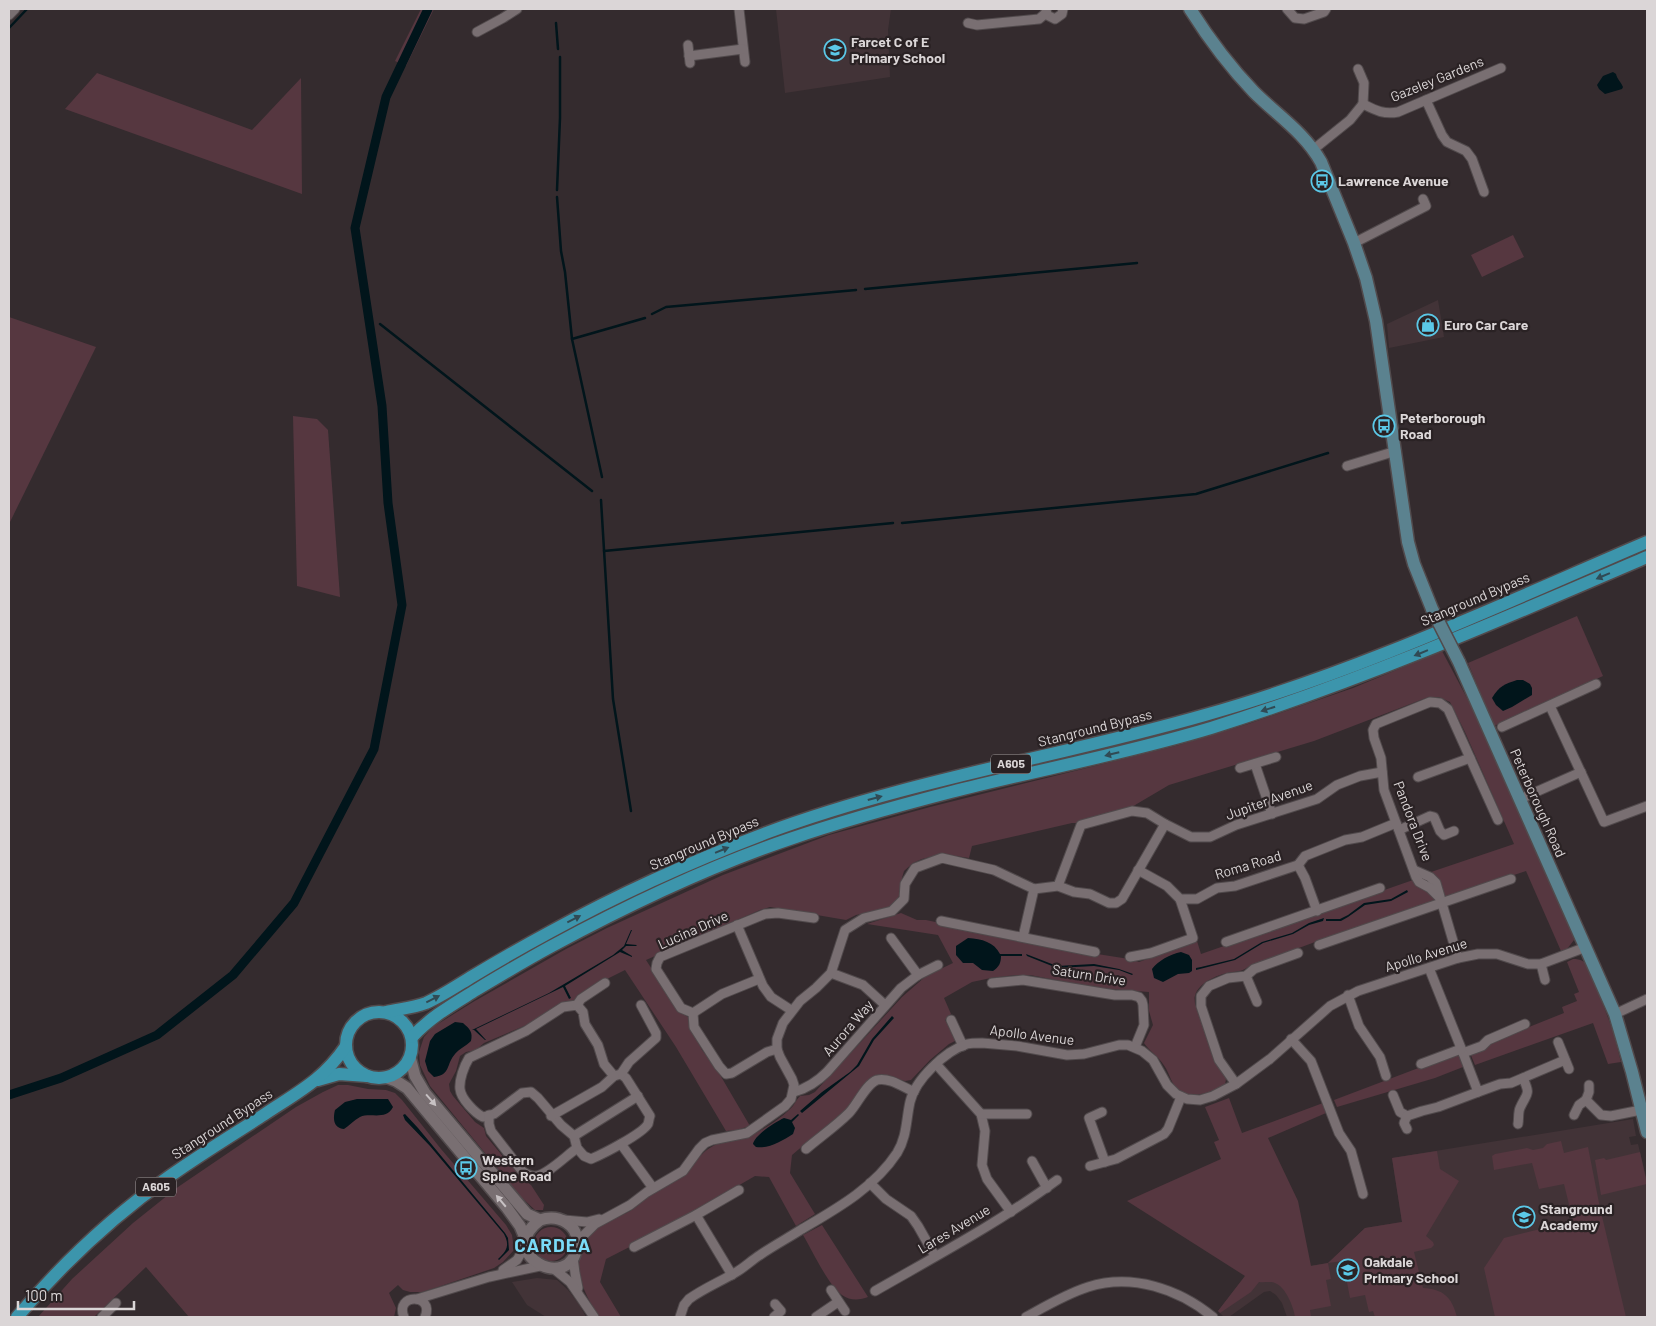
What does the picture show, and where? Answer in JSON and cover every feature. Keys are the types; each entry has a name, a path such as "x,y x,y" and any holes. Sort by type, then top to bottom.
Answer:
{"main road":[{"name":"Peterborough Road","path":"1190,9 1224,59 1255,93 1296,129 1314,149 1321,162 1354,243 1366,278 1376,321 1408,542 1416,571 1459,662 1615,1014 1647,1129"},
{"name":"Stanground Bypass","path":"386,1012 424,1003 550,931 619,896 688,864 768,832 857,803 960,776 1127,737 1293,688 1413,642 1647,542"},
{"name":"Stanground Bypass","path":"412,1037 443,1010 523,962 584,929 732,860 790,839 867,816 952,792 1189,734 1297,700 1415,656 1647,556"},
{"path":"371,1012 386,1012 395,1015 408,1028 412,1037 412,1050 410,1057 396,1074 385,1077 368,1076 359,1071 352,1064 348,1056 346,1046 349,1031 358,1019 371,1012"},
{"name":"Stanground Bypass","path":"17,1317 67,1262 119,1214 188,1164 316,1081 335,1063 346,1046"},
{"name":"Stanground Bypass","path":"316,1081 339,1074 368,1076"}],"street":[{"path":"9,15 15,9"},
{"path":"498,9 503,18"},
{"path":"477,32 517,9"},
{"path":"739,9 745,62"},
{"path":"968,22 977,25 1039,19 1046,11 1049,17 1058,18 1062,14 1063,9"},
{"path":"1287,9 1295,18 1304,20 1324,12 1326,9"},
{"path":"688,45 689,59 743,49"},
{"name":"Gazeley Gardens","path":"1363,104 1380,112 1389,114 1398,112 1501,68"},
{"path":"1314,149 1350,120 1363,104 1364,83 1358,69"},
{"path":"1426,100 1447,142 1466,151 1472,159 1484,192"},
{"path":"1354,243 1426,206 1423,199"},
{"path":"1347,466 1396,451"},
{"path":"1502,727 1596,684"},
{"name":"Pandora Drive","path":"1440,900 1430,888 1416,877 1384,790 1381,758 1373,730 1376,724 1430,702 1440,703 1448,709 1498,820"},
{"path":"1550,706 1604,822 1647,806"},
{"path":"1240,768 1276,757"},
{"name":"Pandora Drive","path":"1418,777 1470,758"},
{"path":"1255,764 1272,814"},
{"name":"Jupiter Avenue","path":"1058,886 1081,825 1132,811 1147,813 1191,837 1210,837 1236,825 1317,799 1337,785 1360,776 1382,772"},
{"path":"1520,799 1581,772"},
{"name":"Roma Road","path":"1180,899 1197,899 1217,888 1235,886 1298,865 1305,856 1345,840 1362,837 1430,816 1434,817 1440,831 1444,835 1454,831"},
{"path":"577,1242 589,1229 683,1171 699,1148 705,1143 747,1133 791,1099 794,1092 792,1079 777,1048 779,1032 791,1010 831,973 845,930 864,918 892,911 904,899 905,884 915,868 942,858 994,870 1034,889 1058,886 1074,892 1090,894 1109,903 1116,903 1122,899 1165,824"},
{"path":"1298,865 1317,910"},
{"path":"1130,956 1151,953 1193,938 1180,899 1167,886 1138,870"},
{"path":"1319,945 1374,930 1440,900 1511,879"},
{"path":"1226,942 1380,888"},
{"path":"1023,937 1034,889"},
{"path":"1440,900 1458,958"},
{"name":"Lucina Drive","path":"693,1013 682,1008 656,969 660,957 765,914 778,913 814,918"},
{"path":"941,921 1095,952"},
{"path":"737,925 762,986 771,997 791,1010"},
{"path":"891,938 918,975"},
{"name":"Apollo Avenue","path":"1182,1097 1200,1100 1213,1096 1236,1084 1270,1059 1330,1006 1348,995 1458,958 1478,954 1497,954 1528,964 1541,964 1586,947"},
{"path":"1236,1084 1219,1060 1200,1006 1200,996 1210,986 1228,978 1246,976 1254,969 1298,953"},
{"path":"1541,964 1545,980"},
{"name":"Aurora Way","path":"794,1092 810,1086 828,1072 901,988 918,975 938,965"},
{"path":"1429,968 1478,1092"},
{"path":"831,973 863,985 885,1005"},
{"path":"1246,976 1257,1002"},
{"path":"760,979 722,994 693,1013 694,1027 726,1074 732,1073 777,1048"},
{"name":"Saturn Drive","path":"992,983 1012,984 1023,980 1115,995 1139,997 1143,1005 1144,1025 1135,1047"},
{"path":"577,1005 583,1012 585,1024 598,1045 604,1064 617,1075 626,1078 650,1116 648,1124 641,1130 621,1144 591,1159 584,1156 577,1148 574,1136 552,1116 531,1092 522,1093 494,1114 483,1117 478,1114 462,1095 460,1088 469,1058 526,1031 563,1007 577,1005 581,999 605,983"},
{"path":"1348,995 1359,1026 1380,1056 1386,1076"},
{"path":"1615,1014 1647,999"},
{"path":"552,1116 602,1087 656,1038 656,1033 641,1005"},
{"path":"951,1020 963,1046"},
{"path":"1422,1064 1482,1046 1488,1040 1525,1024"},
{"path":"1291,1039 1311,1061 1339,1133 1351,1151 1363,1194"},
{"path":"1558,1042 1569,1070"},
{"name":"Apollo Avenue","path":"680,1317 684,1305 689,1299 747,1266 758,1256 835,1209 870,1183 900,1148 905,1137 910,1102 920,1080 955,1049 968,1044 982,1043 1076,1055 1119,1045 1135,1047"},
{"path":"1090,1166 1116,1159 1164,1134 1182,1097 1171,1090 1153,1060 1135,1047"},
{"path":"410,1057 415,1076 425,1093 521,1208 527,1214 540,1220"},
{"path":"1406,1129 1404,1123 1407,1116 1422,1110 1438,1107 1500,1084 1511,1083 1565,1060"},
{"path":"936,1064 981,1114 985,1131 982,1166 987,1179 1011,1212"},
{"path":"385,1077 396,1080 407,1088 507,1208 520,1226 528,1254 533,1261 540,1266 554,1269 570,1282 594,1317"},
{"path":"1518,1124 1520,1108 1525,1101 1528,1090 1523,1078"},
{"path":"806,1149 838,1128 870,1084 876,1080 892,1082 914,1092"},
{"path":"1574,1115 1579,1105 1586,1100 1589,1092 1588,1085"},
{"path":"1393,1095 1400,1112 1407,1116"},
{"path":"574,1136 638,1096"},
{"path":"1586,1100 1601,1115 1611,1116 1641,1110"},
{"path":"1102,1112 1089,1118 1106,1162"},
{"path":"981,1114 1028,1114"},
{"path":"489,1115 488,1124 491,1131 522,1171 529,1175 536,1176 544,1172 577,1148"},
{"path":"621,1144 653,1188"},
{"path":"1032,1161 1046,1188"},
{"name":"Lares Avenue","path":"875,1292 1011,1212 1057,1180"},
{"path":"870,1183 886,1199 911,1216 935,1256"},
{"path":"634,1247 727,1201 739,1190"},
{"path":"696,1215 732,1275"},
{"path":"489,1277 508,1268 517,1260 526,1242 528,1232 540,1220 556,1218 587,1222 606,1218"},
{"path":"554,1269 567,1264 574,1257 577,1250 574,1229 564,1220"},
{"path":"653,1238 658,1248"},
{"path":"574,1257 576,1280 582,1298"},
{"path":"402,1316 406,1302 409,1300 489,1277 540,1266"},
{"path":"1026,1317 1069,1294 1090,1286 1115,1282 1143,1284 1168,1290 1195,1303 1213,1317"},
{"path":"426,1314 436,1296 448,1290"},
{"path":"831,1290 845,1311"},
{"path":"417,1299 424,1303 426,1314"},
{"path":"816,1317 838,1302"},
{"path":"105,1316 116,1303"},
{"path":"774,1317 781,1311 775,1304"}],"shaded area":[{"path":"421,9 434,9 406,66 395,61"},
{"name":"Farcet C of E Primary School","path":"776,9 891,9 888,30 890,77 785,93"},
{"path":"1613,72 1623,87 1622,89 1605,94 1597,85 1603,76"},
{"path":"97,73 252,130 301,78 302,194 65,109"},
{"path":"1513,235 1524,257 1482,277 1471,255"},
{"path":"1438,300 1444,337 1389,348 1387,324"},
{"path":"9,317 96,347 9,524"},
{"path":"293,416 317,419 328,430 340,597 297,586"},
{"path":"1577,616 1603,676 1494,726 1468,663"},
{"path":"1442,651 1476,715 1573,932 1574,940 1567,949 1561,951 1526,871 1445,898 1436,878 1431,872 1514,844 1450,702 1439,697 1426,698 1314,741 1169,785 1130,808 1076,823 972,846 969,858 942,854 922,859 913,863 904,871 898,899 888,908 856,915 846,920 770,907 646,960 680,1012 691,1020 689,1025 702,1050 716,1068 750,1126 726,1131 676,1047 625,970 605,980 574,1001 562,1004 548,1011 536,1021 484,1043 476,1050 466,1052 460,1056 456,1071 449,1084 450,1091 475,1122 484,1128 486,1136 505,1159 518,1169 524,1180 531,1185 544,1205 543,1210 535,1210 521,1197 430,1086 420,1065 419,1052 424,1037 433,1027 566,949 607,928 723,875 829,835 930,807 1179,745 1248,724 1353,688"},
{"path":"1517,680 1523,680 1530,684 1532,695 1503,711 1492,698 1503,686"},
{"path":"1413,880 1430,894 1435,901 1315,942 1243,970 1216,976 1201,986 1195,997 1195,1004 1219,1067 1226,1079 1225,1085 1206,1093 1192,1095 1179,1090 1174,1085 1161,1061 1144,1043 1153,1025 1149,1011 1149,992 1097,988 1030,975 991,978 972,982 944,998 951,1014 945,1020 957,1040 949,1044 930,1060 911,1080 905,1081 886,1076 857,1097 843,1112 792,1155 790,1173 815,1214 796,1226 769,1177 755,1176 651,1236 606,1259 600,1282 621,1317 599,1317 589,1300 579,1272 580,1253 588,1237 598,1227 630,1211 654,1192 681,1177 708,1149 722,1142 760,1131 784,1114 800,1096 815,1092 902,997 926,976 953,963 938,935 867,924 901,913 917,920 926,920 1053,947 1139,962 1197,941 1201,954"},
{"path":"1407,890 1408,892 1391,901 1365,905 1341,921 1326,921 1326,919 1340,919 1364,903 1391,899"},
{"path":"1324,918 1323,921 1309,925 1293,934 1263,943 1235,960 1196,970 1196,968 1234,959 1262,942 1292,933 1309,923"},
{"path":"631,930 626,944 637,945 626,946 622,950 632,957 620,952 565,986 571,998 569,999 563,987 476,1029 486,1040 472,1030 549,993 613,955 624,946"},
{"path":"968,938 987,942 1000,954 1022,954 1022,956 1001,956 999,965 993,971 982,970 973,963 963,963 956,955 956,946"},
{"path":"1181,952 1189,955 1192,960 1192,971 1178,974 1163,982 1154,978 1152,969 1155,966 1169,956"},
{"path":"1026,954 1057,966 1094,964 1133,974 1094,966 1057,968"},
{"path":"1573,959 1586,963 1589,967 1613,1031 1621,1062 1608,1064 1593,1023 1475,1065 1470,1053 1491,1042 1564,1013 1562,1007 1577,1001 1574,994 1579,992 1567,962"},
{"path":"892,1016 894,1018 874,1040 859,1066 802,1113 800,1111 857,1065 872,1039"},
{"path":"455,1022 463,1023 469,1029 472,1035 471,1041 455,1054 443,1074 434,1077 428,1071 425,1061 430,1041 435,1034"},
{"path":"1458,1053 1463,1067 1435,1078 1337,1107 1334,1100"},
{"path":"338,1085 386,1090 395,1093 402,1100 506,1225 512,1235 514,1250 503,1262 494,1268 422,1292 403,1290 398,1285 389,1293 396,1308 394,1317 189,1317 146,1267 94,1317 38,1317 72,1279 133,1223 178,1187 296,1107"},
{"path":"1229,1098 1242,1133 1323,1103 1326,1113 1268,1138 1298,1201 1311,1266 1328,1263 1331,1279 1326,1280 1331,1306 1310,1310 1311,1317 1295,1317 1286,1293 1279,1285 1272,1282 1259,1282 1251,1292 1220,1313 1218,1311 1245,1276 1127,1201 1221,1159 1214,1142 1219,1140 1205,1107"},
{"path":"357,1099 388,1099 393,1107 386,1114 360,1117 344,1129 338,1127 334,1119 335,1110 345,1102"},
{"path":"405,1114 418,1128 505,1233 508,1238 509,1250 499,1260 507,1248 504,1234 430,1146 405,1120 403,1115"},
{"path":"798,1114 792,1122 795,1128 793,1134 771,1146 756,1147 753,1144 761,1133 771,1126 784,1118 791,1120"},
{"name":"Stanground Academy","path":"1633,1119 1636,1136 1629,1137 1631,1145 1638,1144 1647,1181 1647,1317 1287,1317 1282,1303 1270,1291 1264,1292 1229,1317 1224,1317 1218,1311 1245,1276 1328,1263 1365,1228 1402,1222 1392,1158"},
{"path":"1561,1141 1564,1153 1588,1147 1600,1208 1626,1317 1495,1317 1484,1268 1504,1238 1573,1221 1564,1184 1539,1189 1532,1163 1494,1170 1492,1156 1527,1148 1533,1150 1543,1148 1547,1144"},
{"path":"1437,1151 1440,1169 1459,1181 1426,1236 1434,1245 1431,1248 1414,1252 1423,1288 1436,1290 1446,1295 1457,1317 1375,1317 1373,1311 1369,1312 1365,1295 1350,1298 1343,1261 1328,1263 1365,1228 1402,1222 1392,1158"},
{"path":"1640,1152 1647,1184 1601,1195 1595,1160 1604,1158 1606,1160"},
{"path":"822,1225 868,1297 855,1299 845,1297 831,1284 803,1235"},
{"path":"551,1227 558,1228 563,1232 567,1237 567,1251 563,1256 558,1260 551,1261 544,1260 539,1256 535,1251 534,1244 535,1237 539,1232 544,1228"},
{"path":"537,1278 557,1280 579,1304 586,1317 546,1317 527,1305 512,1282"}],"waterway":[{"path":"9,28 27,9"},
{"path":"9,1095 61,1078 157,1035 233,975 294,903 374,749 402,605 388,503 382,406 355,228 386,97 428,9"},
{"path":"556,23 558,49"},
{"path":"557,190 560,57"},
{"path":"557,197 561,251 572,339"},
{"path":"865,289 1137,263"},
{"path":"652,314 666,307 856,290"},
{"path":"602,477 572,339 645,318"},
{"path":"380,324 592,491"},
{"path":"902,523 1196,494 1328,453"},
{"path":"601,500 613,699 631,811"},
{"path":"604,551 893,523"}],"place":[{"name":"Farcet C of E Primary School","path":"835,50"},
{"name":"Lawrence Avenue","path":"1322,181"},
{"name":"Euro Car Care","path":"1428,325"},
{"name":"Peterborough Road","path":"1384,426"},
{"name":"Western Spine Road","path":"466,1168"},
{"name":"Stanground Academy","path":"1524,1217"},
{"name":"Oakdale Primary School","path":"1348,1270"}],"district":[{"name":"CARDEA","path":"553,1245"}]}
